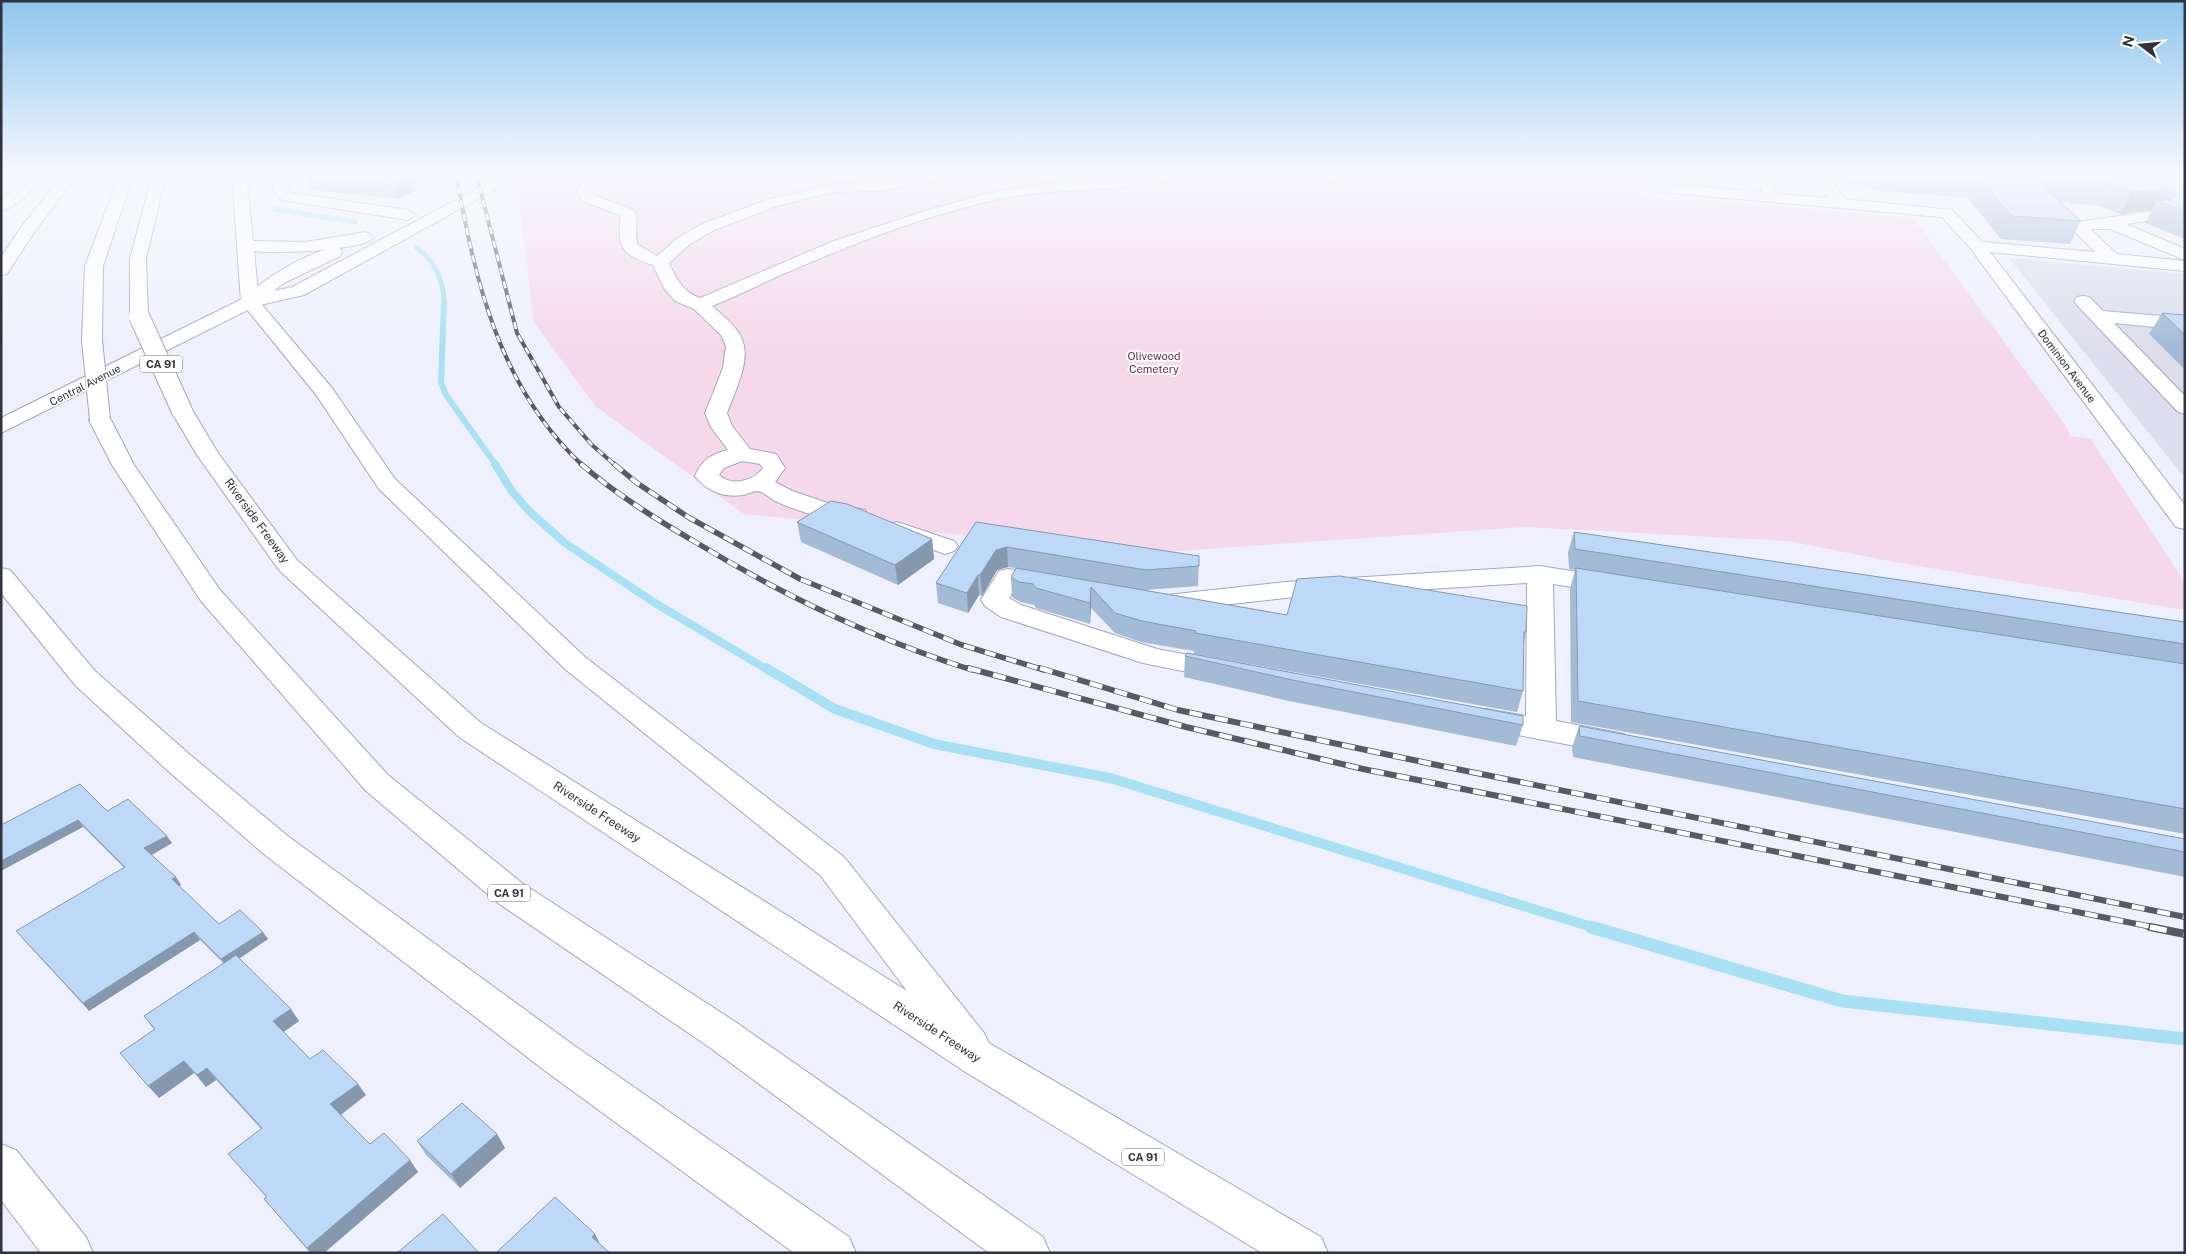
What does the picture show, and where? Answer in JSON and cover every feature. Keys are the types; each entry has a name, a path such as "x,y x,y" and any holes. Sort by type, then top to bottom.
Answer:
{"main road":[{"path":"1,270 26,232"},
{"name":"CA 91","path":"105,232 94,266 92,340 100,420 123,465 210,595 377,783 510,893 723,1035 1027,1253"},
{"name":"Riverside Freeway","path":"145,232 138,259 139,316 182,411 208,455 288,565 470,730 981,1060 1305,1253"},
{"path":"243,232 250,302 325,392 387,484 575,663 832,866 981,1060"},
{"name":"Central Avenue","path":"250,302 276,280 376,232"},
{"name":"Central Avenue","path":"1,427 250,302 298,290 408,232"},
{"path":"625,232 630,248 642,257 660,262 672,288 680,297 700,305 729,332 736,346 732,368 716,413 722,427 742,454"},
{"path":"660,262 684,241 700,232"},
{"path":"700,305 741,289 817,253 880,232"},
{"name":"Dominion Avenue","path":"1964,232 1977,246 2185,522"},
{"path":"2083,232 2112,259"},
{"path":"2129,232 2185,256"},
{"path":"244,245 270,249 289,249 324,246 366,237"},
{"path":"1977,246 2185,266"},
{"path":"2083,301 2185,408"},
{"path":"2098,316 2185,324"},
{"path":"742,454 761,456 772,463 774,468 772,473 760,482 749,486 726,488 716,485 706,476 708,470 721,460 742,454"},
{"path":"760,482 784,496 824,510 849,513 945,546"},
{"path":"1540,574 1542,729"},
{"path":"1142,599 1171,604 1285,590 1540,574 1638,590"},
{"path":"1,576 84,678 178,762 278,846 558,1057 833,1253"},
{"path":"1075,588 1008,577 994,600 1010,611 1153,657 1250,675"},
{"path":"1464,715 1639,747"},
{"path":"3,1172 70,1253"}],"shaded area":[{"path":"2009,258 2185,274 2185,478"}],"green space":[{"name":"Olivewood Cemetery","path":"523,232 1923,232 2066,426 2070,436 2091,439 2185,583 2185,610 1894,562 1788,541 1525,527 1148,553 744,514 595,406 534,322"}],"building":[{"path":"2162,313 2185,315 2185,335"},
{"path":"831,501 847,504 932,539 895,565 797,522"},
{"path":"976,522 1199,556 1199,566 1146,570 1007,547 996,550 967,593 936,583"},
{"path":"1574,532 2185,622 2185,644 1575,549"},
{"path":"1016,568 1287,615 1297,579 1340,576 1527,606 1526,632 1524,632 1523,691 1195,633 1196,631 1142,621 1115,613 1091,587 1090,603 1036,588 1033,584 1019,582 1011,577"},
{"path":"1576,568 2185,664 2185,809 1578,701"},
{"path":"1187,653 1523,716 1523,725 1292,680 1185,656"},
{"path":"1579,726 2185,839 2185,852 1580,736"},
{"path":"80,784 107,811 128,799 167,836 144,848 176,877 172,879 219,924 240,910 263,932 221,959 194,932 83,1003 16,931 125,867 78,820 1,861 1,825"},
{"path":"236,955 291,1009 273,1021 310,1059 323,1050 358,1084 330,1104 370,1144 384,1133 410,1160 307,1248 264,1199 267,1197 228,1154 262,1128 207,1068 197,1075 184,1061 148,1086 120,1053 155,1029 144,1016"},
{"path":"462,1103 497,1134 451,1174 417,1141"},
{"path":"555,1197 595,1234 592,1237 610,1253 496,1253"},
{"path":"443,1214 479,1253 397,1253"}],"waterway":[{"path":"417,248 437,272 444,294 444,301"},
{"path":"444,301 441,382 446,395 496,465"},
{"path":"495,464 511,490 529,511 565,543 655,603 768,670"},
{"path":"766,668 835,709 934,744 1110,778 1595,928"},
{"path":"1591,927 1842,1001 2185,1039"}],"railway":[{"path":"467,232 482,292 495,330 511,367 530,402 554,434 581,464"},
{"path":"491,232 517,333 559,407 592,445 615,465"},
{"path":"581,464 652,516 763,581 831,615 900,645 972,670"},
{"path":"614,464 637,483 688,517 800,579 962,645 1044,670"},
{"path":"968,668 1186,727 1363,769 2157,928"},
{"path":"1040,668 1178,710 1432,764 2185,917"},
{"path":"2150,927 2185,934"}]}
